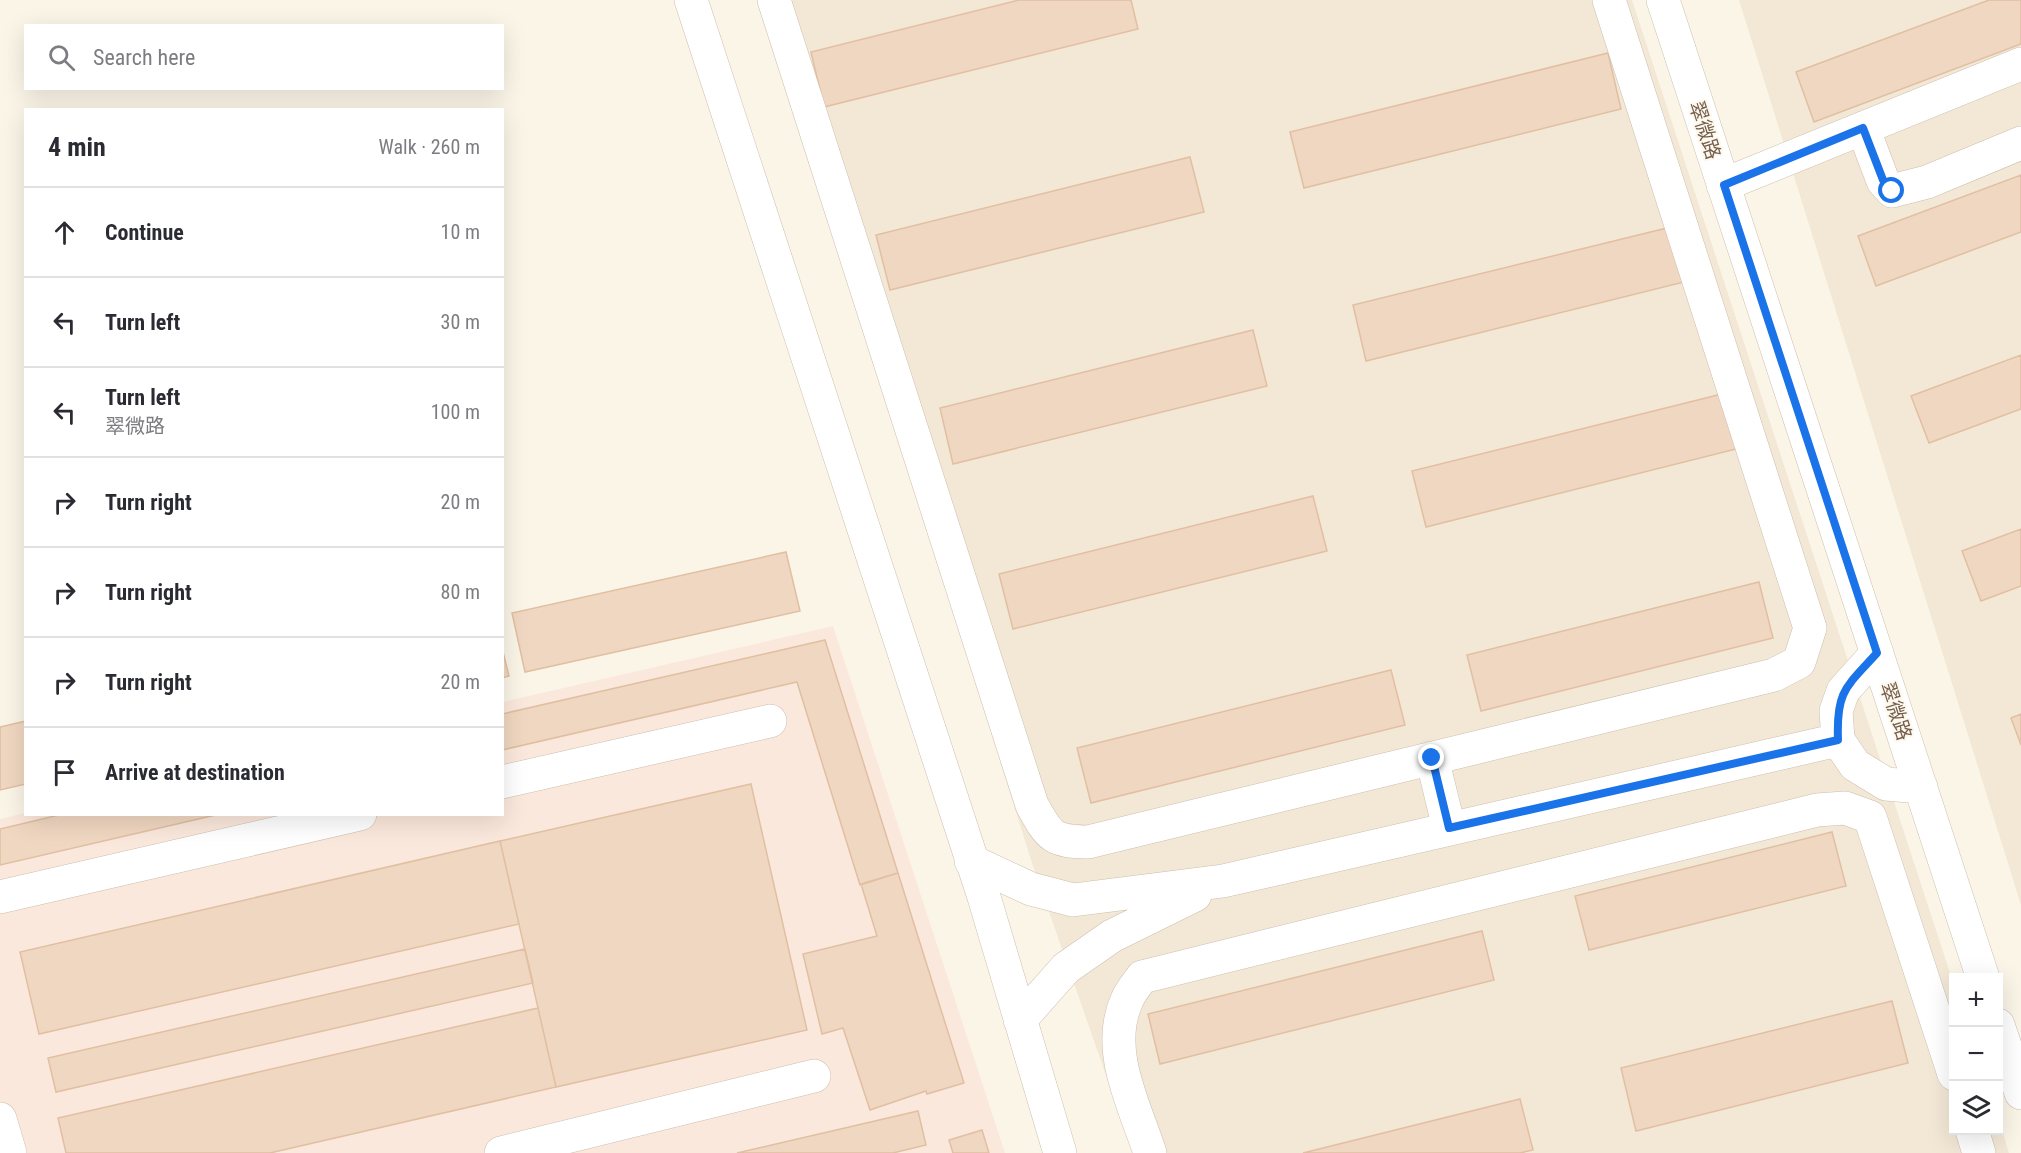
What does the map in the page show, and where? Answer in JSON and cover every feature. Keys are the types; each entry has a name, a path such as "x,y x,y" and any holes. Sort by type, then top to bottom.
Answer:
{"street":[{"path":"691,0 972,861 1060,1153"},
{"path":"774,0 1032,805 1047,831 1062,842 1088,842 1774,675 1799,662 1810,628 1609,0"},
{"name":"翠微路","path":"1663,0 1981,973"},
{"path":"1724,185 2021,64"},
{"path":"1863,128 1883,180 1892,191 1927,182 2021,143"},
{"path":"1877,653 1843,691 1836,711 1838,740 1855,765 1886,784 1921,787"},
{"path":"504,782 770,721"},
{"path":"972,861 1031,890 1073,900 1223,881 1838,740"},
{"path":"1432,758 1449,828"},
{"path":"1150,1153 1118,1056 1120,1022 1127,1000 1142,977 1817,810 1845,808 1870,817 1949,1062"},
{"path":"0,897 351,816"},
{"path":"1020,1020 1066,968 1112,936 1223,881"},
{"path":"1999,1027 2021,1093"},
{"path":"501,1153 814,1076"},
{"path":"0,1119 10,1153"},
{"path":"1973,1135 1979,1153"}],"shaded area":[{"path":"762,0 1632,0 1950,973 1949,1135 2003,1135 2003,1133 2009,1153 1133,1153 1031,860"},
{"path":"1739,0 2021,0 2021,905"},
{"path":"833,626 1005,1153 0,1153 0,819 24,813 24,816 504,816 504,702"}],"building":[{"path":"1019,0 1131,0 1138,29 824,107 811,52"},
{"path":"1989,0 2021,0 2021,44 1814,122 1796,72"},
{"path":"1608,53 1621,109 1304,188 1290,132"},
{"path":"1190,157 1204,212 890,290 876,235"},
{"path":"2021,175 2021,232 1876,286 1858,236"},
{"path":"1671,227 1684,282 1366,361 1353,305"},
{"path":"1253,330 1267,386 953,464 940,408"},
{"path":"2021,355 2021,409 1929,443 1911,396"},
{"path":"1730,392 1744,447 1426,527 1412,471"},
{"path":"1313,496 1327,551 1013,629 999,574"},
{"path":"2021,529 2021,586 1981,601 1962,551"},
{"path":"786,552 800,611 525,672 512,613"},
{"path":"1759,582 1773,638 1481,711 1467,655"},
{"path":"825,640 898,873 860,885 797,682 504,750 504,714"},
{"path":"504,656 509,676 504,677"},
{"path":"1391,670 1405,725 1091,803 1077,748"},
{"path":"2021,714 2021,745 2011,718"},
{"path":"24,721 24,784 0,790 0,727"},
{"path":"751,784 807,1030 556,1087 500,841"},
{"path":"55,816 211,816 0,865 0,829"},
{"path":"1832,832 1846,886 1589,950 1575,896"},
{"path":"500,841 519,924 39,1034 20,952"},
{"path":"898,873 964,1083 927,1094 926,1091 870,1110 843,1028 822,1034 803,954 877,936 861,884"},
{"path":"1482,931 1494,980 1160,1064 1148,1014"},
{"path":"525,949 533,983 56,1092 48,1058"},
{"path":"1892,1001 1908,1063 1636,1131 1621,1068"},
{"path":"538,1008 556,1087 270,1153 66,1153 58,1118"},
{"path":"1520,1099 1533,1150 1520,1153 1303,1153"},
{"path":"918,1111 926,1145 893,1153 737,1153"},
{"path":"982,1130 989,1153 953,1153 949,1140"}],"route":[{"path":"1432,758 1449,828 1838,740 1836,711 1843,691 1877,653 1724,185 1863,128 1883,180 1892,191"}]}
